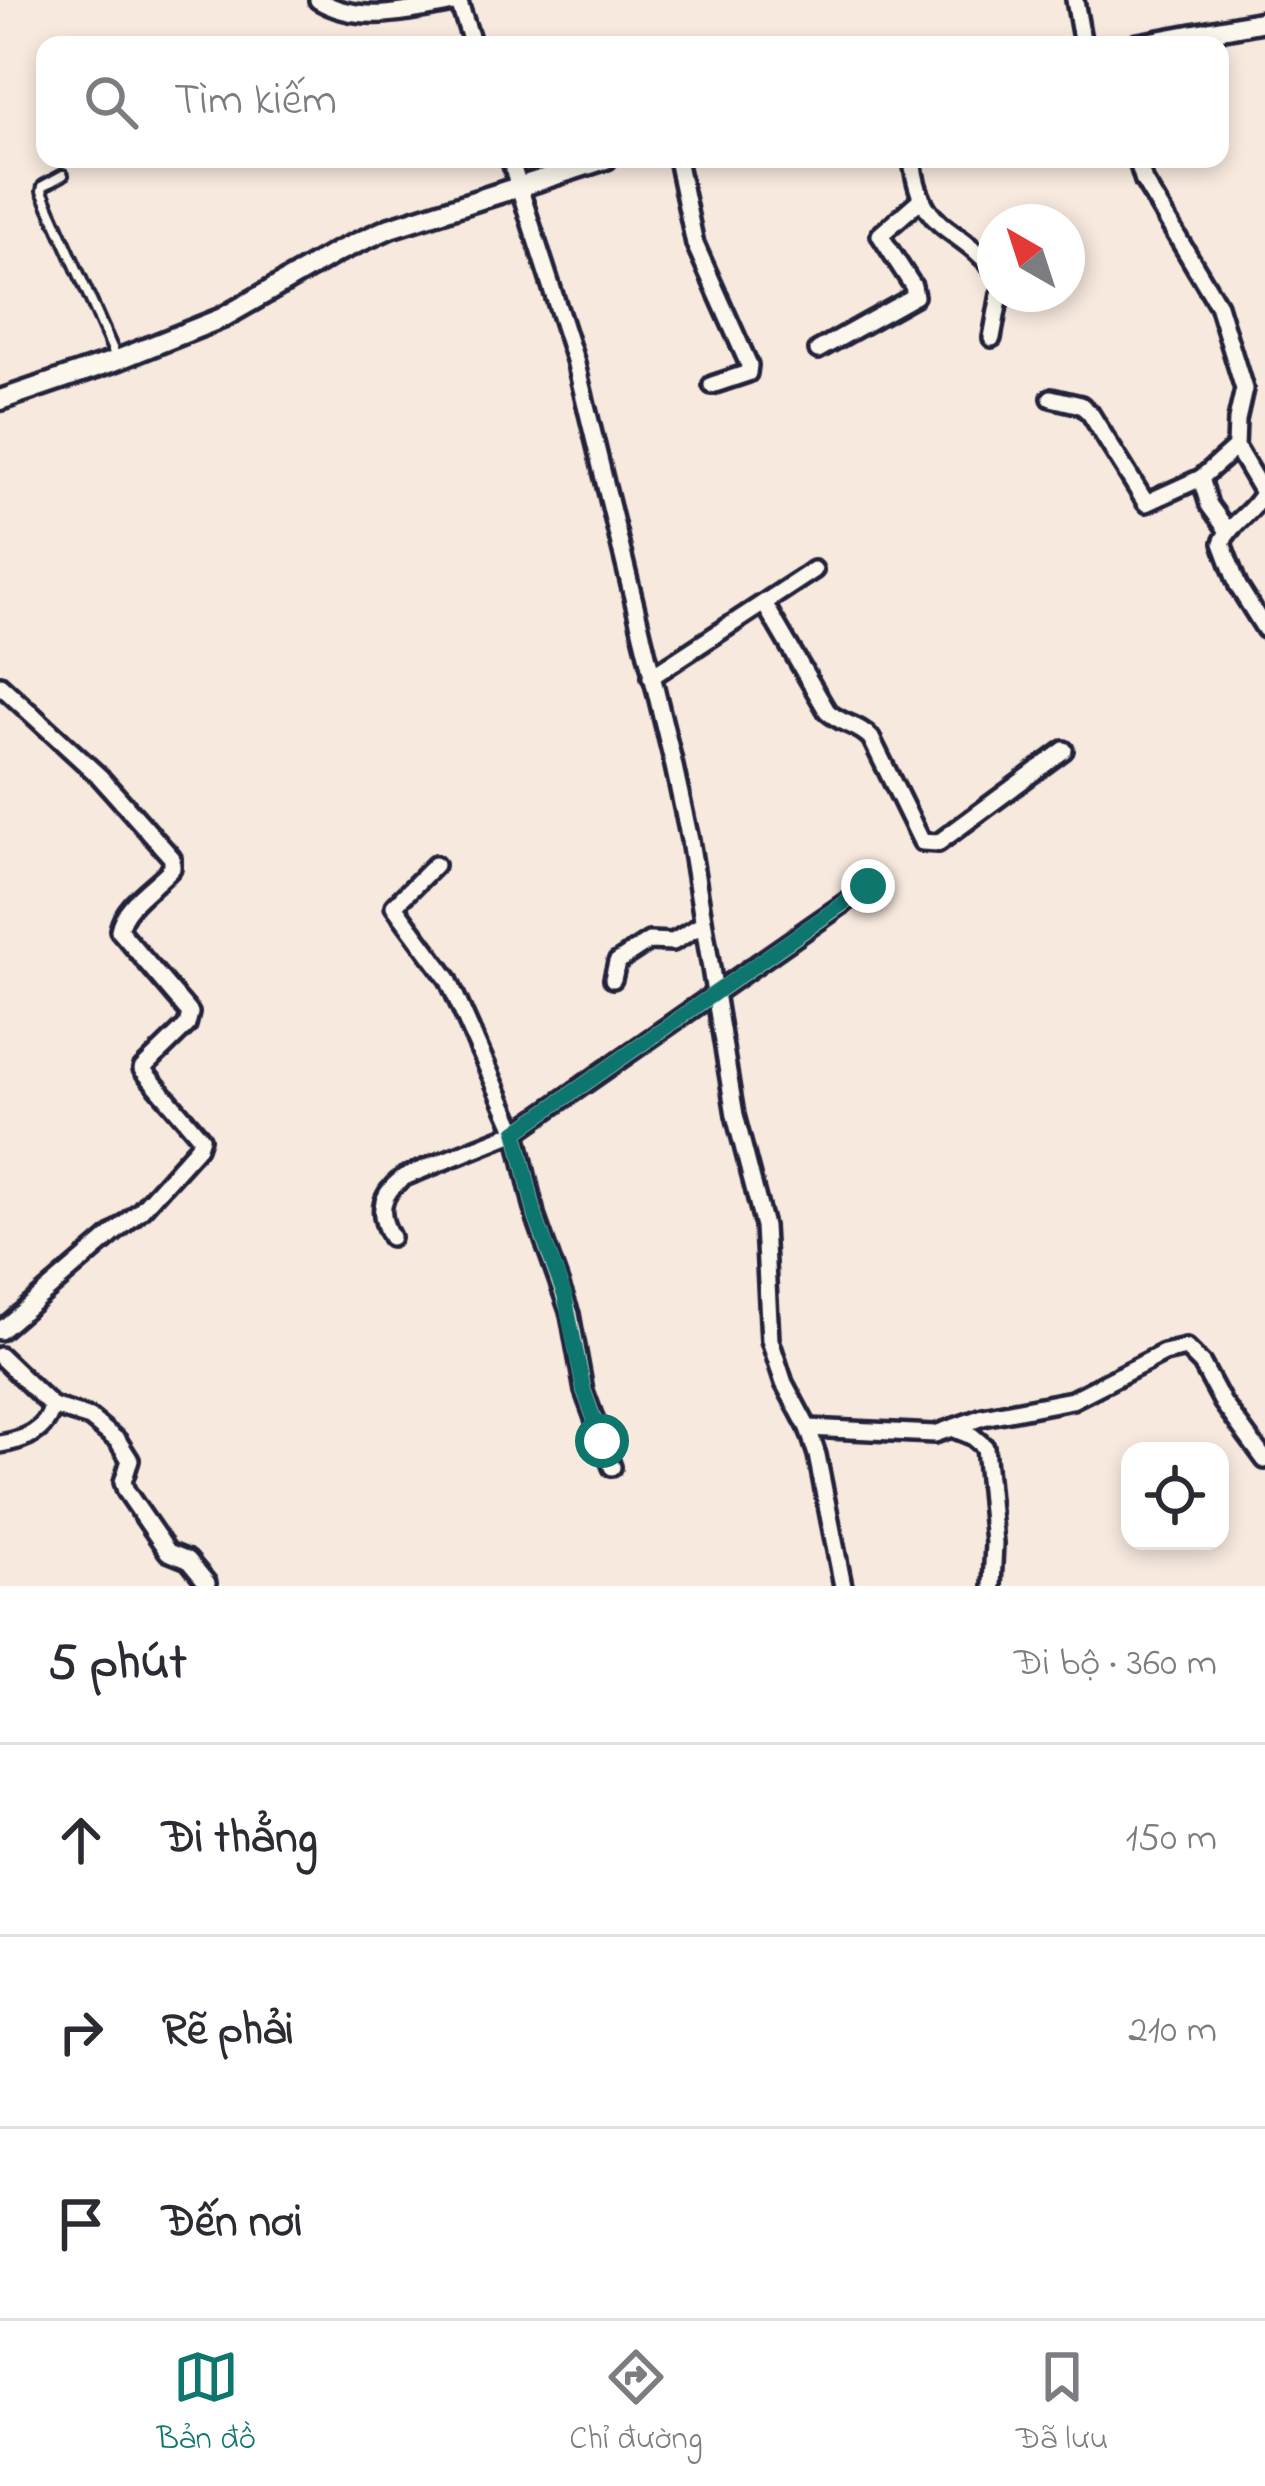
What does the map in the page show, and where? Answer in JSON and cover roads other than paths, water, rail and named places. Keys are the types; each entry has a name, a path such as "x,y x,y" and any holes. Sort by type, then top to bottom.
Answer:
{"street":[{"path":"318,0 338,11 377,15 458,1 470,36"},
{"path":"1075,0 1081,36"},
{"path":"1184,36 1265,21"},
{"path":"513,168 575,360 690,840 735,1115 766,1239 770,1340 784,1382 808,1428 826,1486 843,1586"},
{"path":"0,400 221,318 391,228 576,168"},
{"path":"679,168 695,244 748,365 748,373 712,385"},
{"path":"914,168 920,200 938,224 977,256"},
{"path":"1140,168 1208,283 1244,389 1236,448 1264,495 1222,543 1238,586 1265,629"},
{"path":"818,350 915,296 880,236 920,200"},
{"path":"992,338 997,312"},
{"path":"1051,398 1081,405 1090,413 1146,503 1202,478 1236,448"},
{"path":"1202,478 1209,505 1228,531"},
{"path":"651,677 814,570"},
{"path":"764,603 827,711 871,738 922,842 938,843 1064,750"},
{"path":"0,686 100,777 172,858 172,868 132,906 119,930 190,1013 188,1025 142,1069 201,1138 141,1210 0,1331"},
{"path":"435,866 394,906 448,979 516,1132 536,1218 565,1297 584,1391 612,1467"},
{"path":"391,1238 382,1222 382,1199 392,1186 516,1132 868,886"},
{"path":"613,979 617,962 649,940 673,942 703,924"},
{"path":"808,1428 910,1436 952,1428 983,1417 1072,1400 1163,1353 1186,1348 1202,1364 1222,1403 1265,1460"},
{"path":"0,1356 52,1406 90,1418 118,1441 130,1460 123,1482 126,1491 168,1552 188,1560 207,1583"},
{"path":"0,1444 21,1441 44,1425 52,1406"},
{"path":"952,1428 985,1448 994,1543 992,1586"}],"lane":[{"path":"63,175 42,191 118,360"}]}
